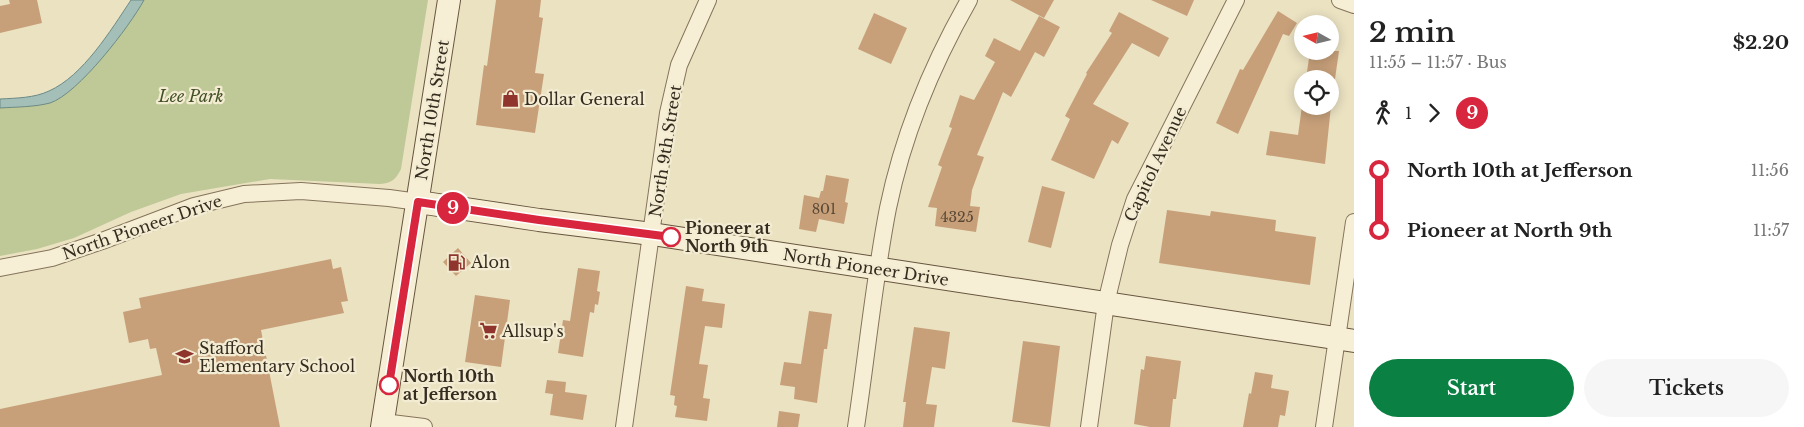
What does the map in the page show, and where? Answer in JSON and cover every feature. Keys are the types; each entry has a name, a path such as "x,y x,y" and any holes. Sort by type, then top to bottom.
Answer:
{"street":[{"name":"North 10th Street","path":"382,424 449,0"},
{"name":"North 9th Street","path":"624,427 668,113 679,64 708,0"},
{"path":"856,427 888,207 925,86 969,0"},
{"name":"Capitol Avenue","path":"1089,427 1106,303 1120,245 1135,199 1236,0"},
{"path":"1340,0 1354,6"},
{"name":"North Pioneer Drive","path":"0,268 52,258 194,206 244,194 301,191 389,198 652,234 1345,340"},
{"path":"1324,427 1345,340 1354,222"},
{"path":"382,424 424,427"}],"green space":[{"name":"Lee Park","path":"140,0 428,0 401,169 393,180 380,184 270,179 181,194 131,212 74,238 37,249 0,256 0,104 68,89"}],"water":[{"path":"131,0 144,0 115,42 75,87 50,103 0,108 0,99 37,95 49,91 73,75 85,64 115,25"}],"building":[{"path":"9,0 37,0 42,23 0,33 0,6 10,4"},
{"path":"496,0 541,0 539,17 543,18 535,73 544,74 535,133 476,125 484,65 487,66"},
{"path":"1010,0 1054,0 1044,18"},
{"path":"1151,0 1194,0 1187,16"},
{"path":"1278,11 1294,21 1294,28 1289,36 1283,34 1238,134 1216,123 1240,69 1243,70"},
{"path":"1119,12 1169,38 1159,57 1132,43 1093,104 1129,123 1118,144 1112,140 1094,179 1051,160 1070,119 1065,116 1086,73 1112,33 1109,31"},
{"path":"874,13 907,28 891,64 858,49"},
{"path":"1039,16 1060,27 1044,57 1035,52 1011,97 1003,92 977,155 984,157 972,190 970,206 980,207 976,232 935,226 937,208 928,207 942,167 938,165 952,128 949,127 960,95 974,100 995,62 985,56 994,38 1020,51"},
{"path":"1309,60 1338,60 1336,70 1307,70"},
{"path":"1301,115 1330,115 1325,164 1266,155 1270,131 1298,135"},
{"path":"826,175 849,179 845,202 848,203 844,224 819,219 816,232 799,229 804,195 819,198 821,191 823,191"},
{"path":"1042,186 1065,192 1051,248 1028,242"},
{"path":"1167,210 1210,216 1211,211 1276,220 1275,231 1316,237 1310,285 1159,263"},
{"name":"Alon","path":"458,248 471,263 456,276 443,262"},
{"path":"331,259 333,269 341,267 348,301 341,302 344,313 261,330 280,427 0,427 0,409 162,375 156,348 150,349 148,339 129,343 123,312 141,308 139,298"},
{"path":"578,268 600,271 597,291 600,292 598,305 595,304 594,313 590,312 583,357 558,353 563,320 570,321"},
{"path":"686,286 704,289 702,301 725,304 722,328 705,326 699,364 708,365 703,398 710,399 707,421 675,417 677,406 674,405 675,396 670,395"},
{"name":"Allsup's","path":"475,295 510,300 501,367 465,362"},
{"path":"809,311 832,314 827,349 824,349 817,403 794,399 795,387 780,385 784,362 801,364"},
{"path":"914,327 950,332 945,369 932,367 926,404 937,405 934,427 903,427 906,402 903,402"},
{"path":"1023,341 1060,346 1050,427 1012,422"},
{"path":"1146,356 1181,361 1176,399 1173,399 1170,427 1150,427 1134,424 1141,369 1144,370"},
{"path":"1255,372 1273,375 1271,388 1289,391 1285,416 1280,415 1278,427 1243,427"},
{"path":"547,380 566,382 565,392 587,395 583,420 550,415 553,394 545,393"},
{"path":"779,411 800,414 798,427 777,427"}],"bus line":[{"name":"9","path":"389,385 418,202 671,237"}],"place":[{"name":"Dollar General","path":"510,99"},
{"name":"Pioneer at North 9th","path":"671,237"},
{"name":"Alon","path":"457,262"},
{"name":"Allsup's","path":"488,331"},
{"name":"Stafford Elementary School","path":"185,357"},
{"name":"North 10th at Jefferson","path":"389,385"}]}
